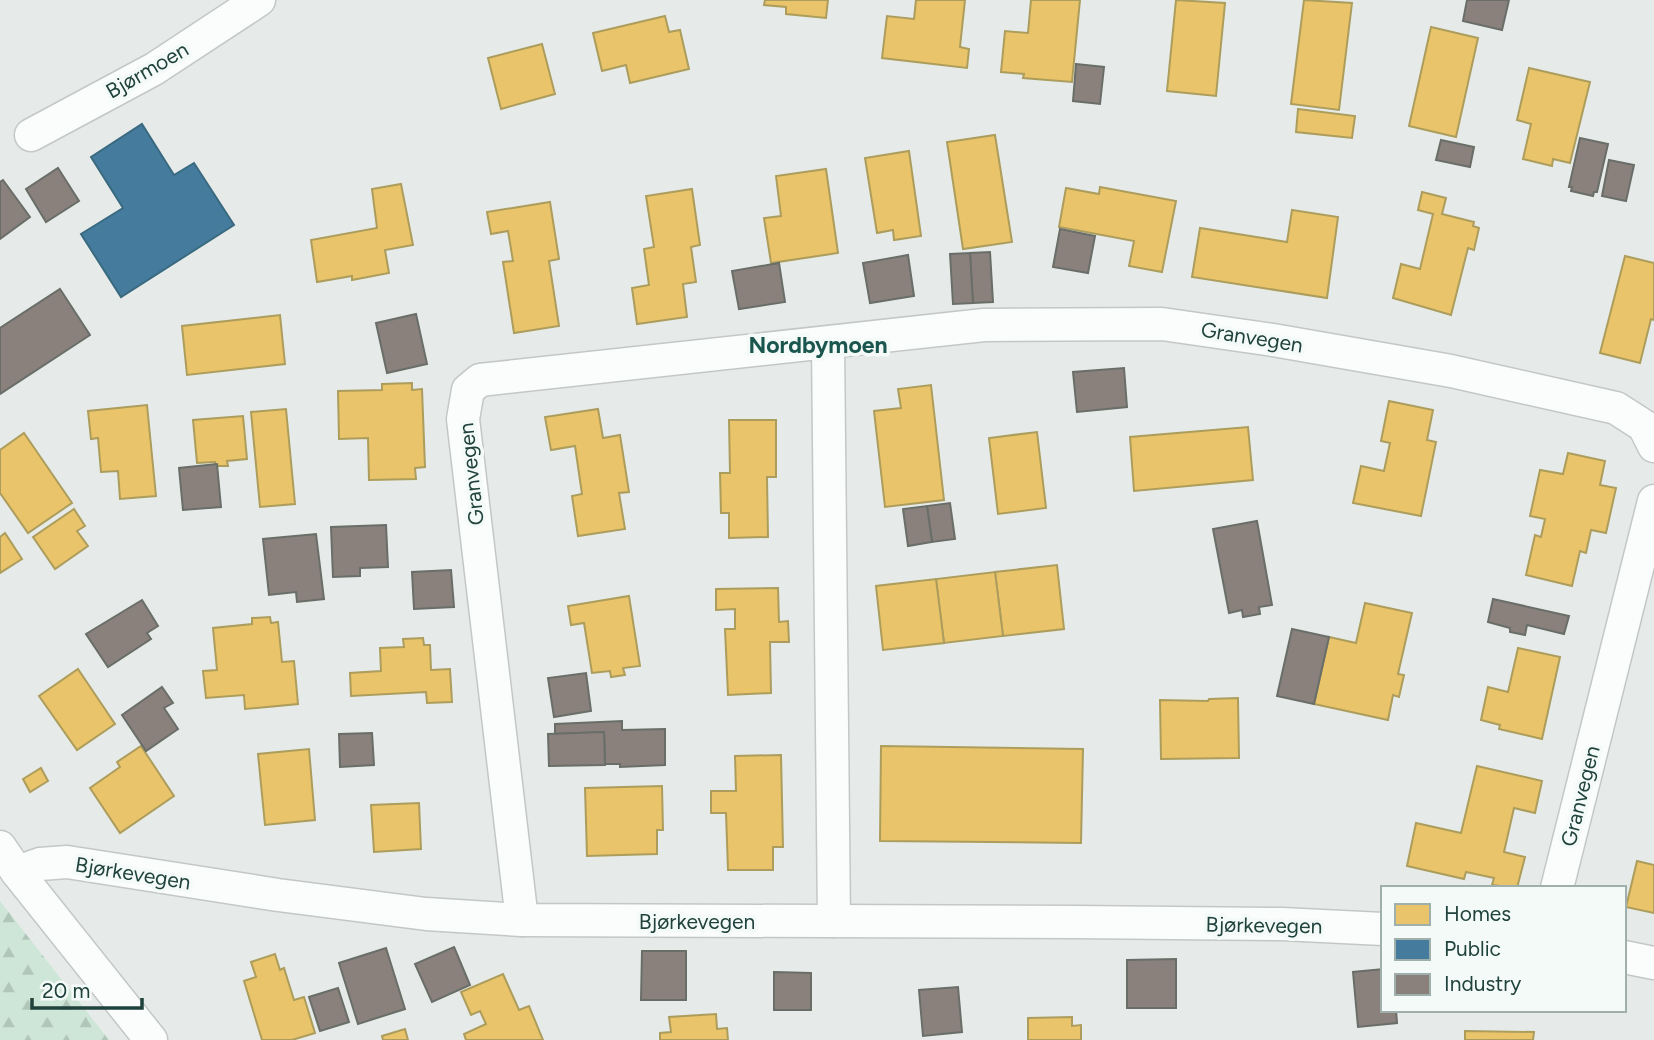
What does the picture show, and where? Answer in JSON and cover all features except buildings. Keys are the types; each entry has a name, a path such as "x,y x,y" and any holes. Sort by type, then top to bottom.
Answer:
{"street":[{"name":"Bjørmoen","path":"31,135 154,69 259,0"},
{"name":"Granvegen","path":"522,920 463,419 467,390 480,380 985,325 1162,324 1451,370 1616,408 1644,426 1654,446"},
{"path":"828,344 834,921"},
{"name":"Granvegen","path":"1558,886 1654,500"},
{"path":"8,859 151,1040"},
{"name":"Bjørkevegen","path":"8,859 40,864 67,862 399,911 522,920 1282,924 1381,929"},
{"path":"1626,957 1654,963"}],"green space":[{"path":"0,901 109,1040 0,1040"}],"district":[{"name":"Nordbymoen","path":"818,345"}]}
